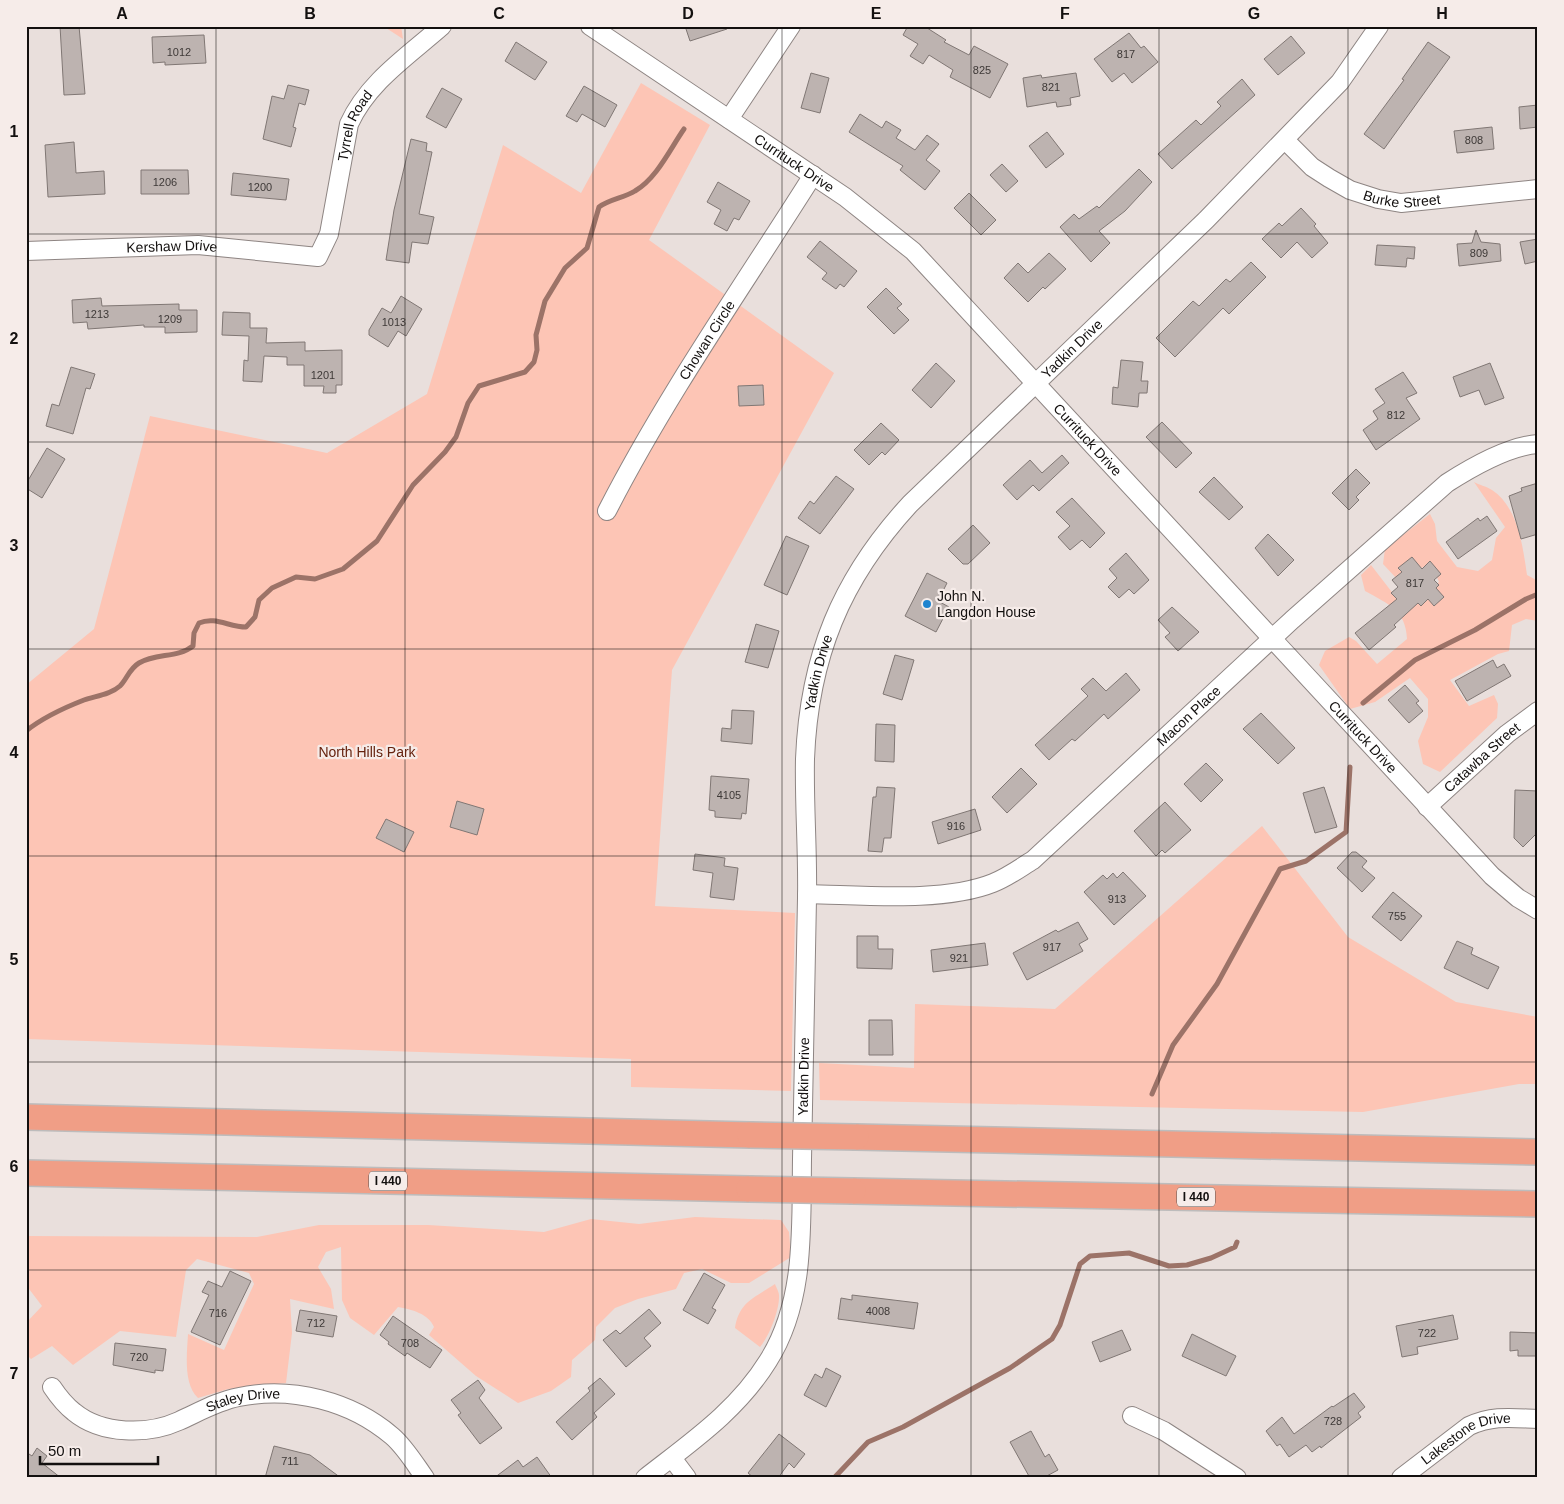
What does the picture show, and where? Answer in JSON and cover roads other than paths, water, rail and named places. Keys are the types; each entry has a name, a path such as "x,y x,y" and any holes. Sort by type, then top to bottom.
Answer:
{"highway":[{"path":"26,1117 1538,1152"},
{"name":"I 440","path":"26,1173 1538,1204"}],"street":[{"name":"Tyrrell Road","path":"318,257 329,234 348,124 355,110 376,83 442,26"},
{"name":"Currituck Drive","path":"590,26 845,197 913,251 1427,807 1502,886 1538,910"},
{"path":"729,119 791,26"},
{"name":"Yadkin Drive","path":"646,1478 716,1424 750,1387 769,1360 786,1324 794,1294 801,1226 807,894 805,763 808,720 819,663 842,599 856,574 892,524 1206,220 1285,140 1340,82 1379,26"},
{"name":"Burke Street","path":"1285,140 1318,170 1350,190 1378,199 1402,203 1538,189"},
{"name":"Chowan Circle","path":"607,510 627,472 682,381 813,175"},
{"name":"Kershaw Drive","path":"26,251 198,245 318,257"},
{"name":"Macon Place","path":"807,894 951,893 992,883 1033,860 1271,639 1447,483 1474,466 1503,454 1538,444"},
{"name":"Catawba Street","path":"1427,807 1507,734 1538,711"},
{"name":"Staley Drive","path":"52,1387 75,1413 91,1422 131,1430 155,1428 178,1422 220,1402 239,1396 281,1394 328,1401 351,1410 393,1437 425,1478"},
{"path":"1132,1416 1164,1431 1237,1478"},
{"name":"Lakestone Drive","path":"1401,1478 1469,1426 1495,1417 1538,1419"},
{"path":"672,1458 687,1478"}],"waterway":[{"path":"26,731 62,710 116,689 139,663 187,650 193,646 194,633 199,623 216,621 246,627 255,617 259,600 272,588 296,577 315,579 343,569 377,541 413,485 445,452 456,437 468,403 479,386 525,372 534,362 537,350 536,335 545,301 565,268 587,248 599,207 631,193 650,179 684,129"},
{"path":"1363,703 1415,660 1475,630 1526,599 1538,594"},
{"path":"1152,1094 1173,1045 1217,984 1280,869 1306,861 1346,832 1350,767"},
{"path":"834,1478 868,1442 903,1427 1010,1368 1052,1339 1060,1325 1080,1264 1090,1256 1129,1253 1169,1266 1187,1265 1211,1258 1235,1247 1237,1242"}],"place":[{"name":"John N. Langdon House","path":"927,604"}],"park label":[{"name":"North Hills Park","path":"367,752"}]}
